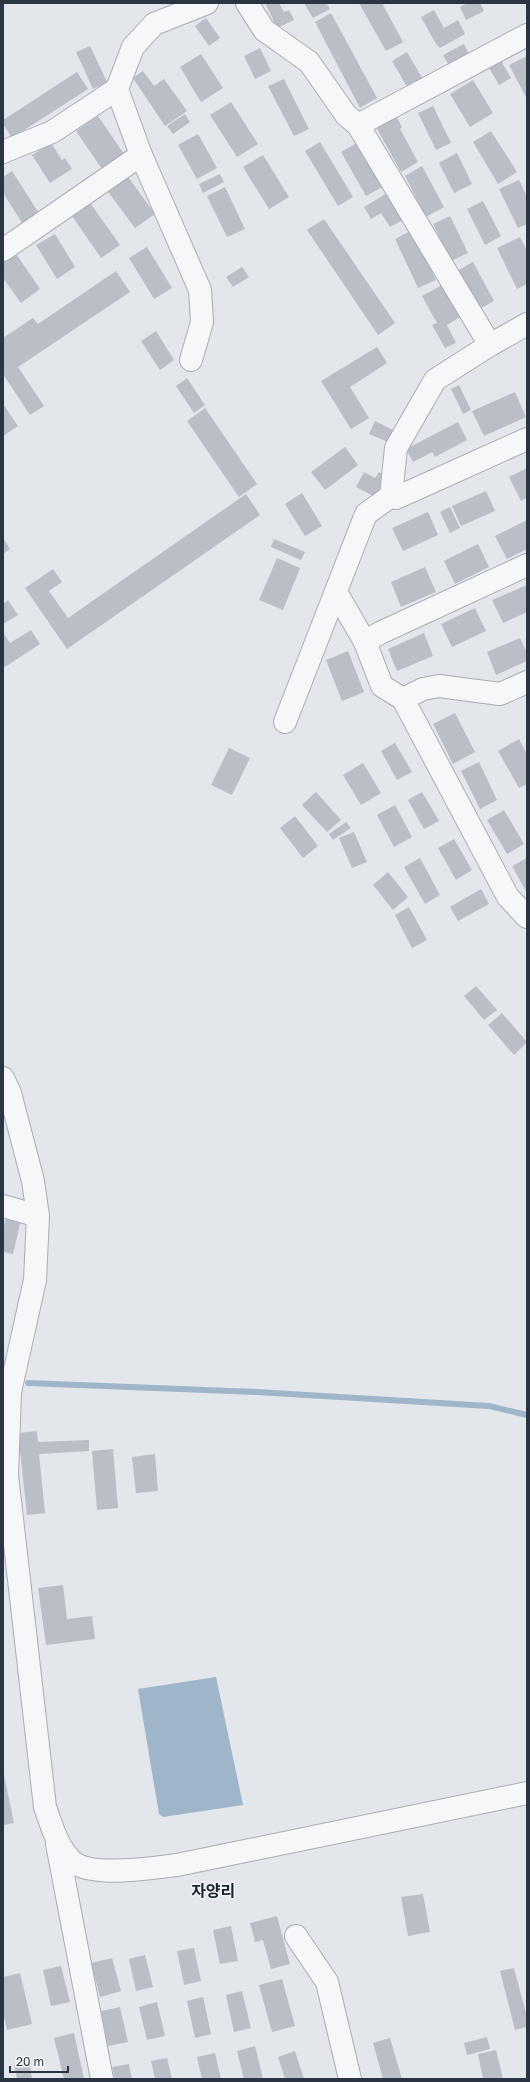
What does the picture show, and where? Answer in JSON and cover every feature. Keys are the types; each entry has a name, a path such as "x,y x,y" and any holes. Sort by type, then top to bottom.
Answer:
{"street":[{"path":"3,152 52,132 117,89 133,47 154,24 207,3"},
{"path":"247,3 264,30 309,62 346,115 358,125 490,345"},
{"path":"358,125 527,35"},
{"path":"117,89 141,155 200,290 202,322 191,360"},
{"path":"3,250 141,155"},
{"path":"284,722 366,514 391,496 396,448 435,380 490,345 524,332"},
{"path":"391,496 396,498 527,439"},
{"path":"364,642 380,633 527,565"},
{"path":"336,592 364,642 382,686 403,699 508,897 527,918"},
{"path":"403,699 423,689 439,686 500,694 527,682"},
{"path":"3,1078 10,1093 33,1181 38,1216 35,1280 12,1333 6,1391 5,1475 8,1528 45,1807 56,1839 102,2079"},
{"path":"3,1206 38,1216"},
{"path":"56,1839 73,1862 97,1870 131,1870 177,1865 527,1793"},
{"path":"296,1936 327,1982 350,2079"}],"water":[{"path":"216,1677 243,1805 163,1817 159,1814 138,1689"}],"building":[{"path":"265,3 279,3 284,12 289,10 294,20 277,28"},
{"path":"304,3 326,3 330,9 313,18"},
{"path":"359,3 382,3 403,42 386,51"},
{"path":"467,3 480,3 484,11 466,20 460,7"},
{"path":"434,10 444,28 458,20 465,34 440,48 436,44 421,17"},
{"path":"331,13 377,98 360,108 315,22"},
{"path":"206,18 220,38 209,46 195,26"},
{"path":"464,44 470,56 450,67 443,55"},
{"path":"90,46 107,82 93,89 76,52"},
{"path":"260,48 271,71 255,79 244,56"},
{"path":"407,52 424,81 409,90 392,61"},
{"path":"201,54 223,88 201,102 180,67"},
{"path":"497,54 511,78 499,85 485,61"},
{"path":"527,56 527,99 509,65"},
{"path":"143,71 154,86 164,79 187,111 165,126 133,78"},
{"path":"77,72 88,89 12,138 3,124 3,120"},
{"path":"284,79 309,129 294,136 268,86"},
{"path":"473,80 493,113 470,127 450,94"},
{"path":"231,102 258,144 237,157 210,115"},
{"path":"433,106 451,143 436,150 418,113"},
{"path":"185,114 190,122 173,134 167,126"},
{"path":"98,116 124,154 102,169 76,131"},
{"path":"396,116 402,127 400,129 418,162 401,172 376,127"},
{"path":"491,131 517,172 498,184 473,142"},
{"path":"198,134 217,168 197,179 178,145"},
{"path":"360,141 384,186 366,196 341,152"},
{"path":"320,142 353,197 338,206 305,151"},
{"path":"51,143 62,160 65,158 72,169 50,183 32,155"},
{"path":"457,153 472,184 454,193 439,163"},
{"path":"263,155 289,197 269,209 243,167"},
{"path":"422,166 444,207 426,217 405,176"},
{"path":"12,171 42,218 26,229 3,193 3,177"},
{"path":"126,174 155,214 135,228 106,189"},
{"path":"220,174 224,182 203,193 199,184"},
{"path":"519,180 527,197 527,224 518,228 499,189"},
{"path":"225,187 245,229 227,237 207,196"},
{"path":"389,192 405,219 390,227 381,213 371,219 364,207"},
{"path":"88,200 120,245 101,258 70,213"},
{"path":"483,201 501,236 485,245 467,209"},
{"path":"450,216 468,253 451,261 433,224"},
{"path":"324,219 395,323 378,335 307,230"},
{"path":"412,230 436,280 418,288 395,239"},
{"path":"55,234 75,267 57,279 36,245"},
{"path":"520,237 527,251 527,284 517,289 497,248"},
{"path":"147,247 172,288 154,299 129,258"},
{"path":"14,251 40,289 21,303 3,278 3,259"},
{"path":"473,262 494,301 478,310 457,271"},
{"path":"242,267 249,277 233,287 226,277"},
{"path":"116,271 130,292 18,367 44,406 30,415 3,374 3,338 33,318 38,324"},
{"path":"442,285 460,317 447,325 456,343 445,348 432,325 437,323 422,296"},
{"path":"156,331 174,360 160,370 141,341"},
{"path":"377,347 387,363 350,387 369,418 351,429 321,381"},
{"path":"187,378 205,405 194,413 176,386"},
{"path":"459,385 471,410 463,414 451,389"},
{"path":"515,392 526,417 484,436 472,411"},
{"path":"3,404 18,426 3,436"},
{"path":"205,408 257,484 239,497 187,421"},
{"path":"375,421 395,431 390,443 369,434"},
{"path":"458,422 467,440 435,457 432,452 413,462 406,449"},
{"path":"345,447 358,465 325,490 311,472"},
{"path":"527,468 527,498 521,501 509,477"},
{"path":"364,472 375,478 379,472 389,477 379,499 356,487"},
{"path":"486,491 495,511 461,526 452,506"},
{"path":"302,493 322,526 305,536 285,504"},
{"path":"246,494 260,515 67,649 25,588 53,569 62,582 49,591 68,618"},
{"path":"450,507 460,528 450,533 440,512"},
{"path":"428,512 438,535 403,551 392,528"},
{"path":"527,520 527,549 507,559 495,536"},
{"path":"3,538 10,549 3,554"},
{"path":"274,539 305,552 301,560 271,547"},
{"path":"478,544 489,567 455,584 444,561"},
{"path":"277,558 300,568 283,610 259,600"},
{"path":"425,567 436,592 401,607 391,582"},
{"path":"527,585 527,612 503,623 492,600"},
{"path":"8,600 18,615 3,624 3,604"},
{"path":"475,608 486,631 452,647 441,624"},
{"path":"31,630 40,644 5,667 3,665 3,632 10,643"},
{"path":"424,633 433,656 397,671 388,649"},
{"path":"520,638 527,653 527,661 496,675 487,652"},
{"path":"348,651 364,692 342,701 326,660"},
{"path":"455,713 475,752 453,764 433,724"},
{"path":"519,739 527,754 527,784 519,788 498,751"},
{"path":"395,743 412,772 397,780 381,751"},
{"path":"229,748 250,758 232,795 211,785"},
{"path":"479,762 497,800 480,809 461,771"},
{"path":"363,763 381,793 361,805 343,775"},
{"path":"316,792 341,820 327,832 302,805"},
{"path":"422,792 439,821 424,829 408,800"},
{"path":"395,805 412,837 394,847 377,815"},
{"path":"504,810 524,844 507,854 487,820"},
{"path":"295,816 318,846 303,858 280,828"},
{"path":"346,822 351,828 333,840 329,834"},
{"path":"354,832 367,862 352,868 339,838"},
{"path":"454,839 472,870 456,880 438,848"},
{"path":"420,858 440,895 425,904 404,867"},
{"path":"527,858 527,893 512,866"},
{"path":"388,872 408,897 393,910 373,885"},
{"path":"481,889 489,904 458,921 450,907"},
{"path":"409,907 427,940 412,948 395,915"},
{"path":"476,986 497,1010 484,1020 464,996"},
{"path":"502,1013 527,1042 514,1055 488,1025"},
{"path":"6,1217 21,1220 13,1254 3,1252 3,1229"},
{"path":"37,1431 38,1442 89,1440 89,1451 39,1454 45,1513 27,1515 18,1433"},
{"path":"113,1449 118,1508 97,1510 92,1451"},
{"path":"155,1454 158,1491 136,1493 132,1457"},
{"path":"63,1585 67,1619 92,1616 95,1639 46,1645 38,1588"},
{"path":"3,1770 14,1823 3,1825"},
{"path":"423,1894 430,1932 408,1936 401,1897"},
{"path":"277,1916 290,1964 271,1969 263,1940 255,1942 250,1923"},
{"path":"231,1926 238,1961 220,1964 213,1930"},
{"path":"194,1948 201,1981 184,1985 177,1951"},
{"path":"145,1955 153,1987 136,1991 129,1959"},
{"path":"112,1958 121,1991 100,1997 91,1963"},
{"path":"61,1966 70,2002 51,2006 43,1970"},
{"path":"514,1968 527,2017 527,2027 515,2030 500,1971"},
{"path":"20,1973 32,2024 7,2030 3,2012 3,1977"},
{"path":"282,1979 295,2026 272,2032 259,1985"},
{"path":"242,1991 251,2028 234,2032 226,1995"},
{"path":"203,1997 211,2034 195,2038 187,2001"},
{"path":"157,2002 165,2036 147,2040 139,2007"},
{"path":"120,2007 128,2042 108,2046 101,2011"},
{"path":"74,2033 84,2079 64,2079 54,2038"},
{"path":"487,2037 490,2049 467,2055 464,2043"},
{"path":"390,2038 402,2079 383,2079 373,2043"},
{"path":"255,2046 263,2079 244,2079 237,2051"},
{"path":"496,2050 503,2079 483,2079 478,2054"},
{"path":"295,2051 304,2079 285,2079 278,2057"},
{"path":"215,2053 221,2079 202,2079 197,2057"},
{"path":"167,2058 172,2079 155,2079 151,2061"},
{"path":"29,2062 32,2079 17,2079 14,2065"},
{"path":"129,2064 132,2079 115,2079 112,2067"}],"waterway":[{"path":"28,1383 257,1392 489,1406 527,1415"}],"district":[{"name":"자양리","path":"213,1891"}]}
